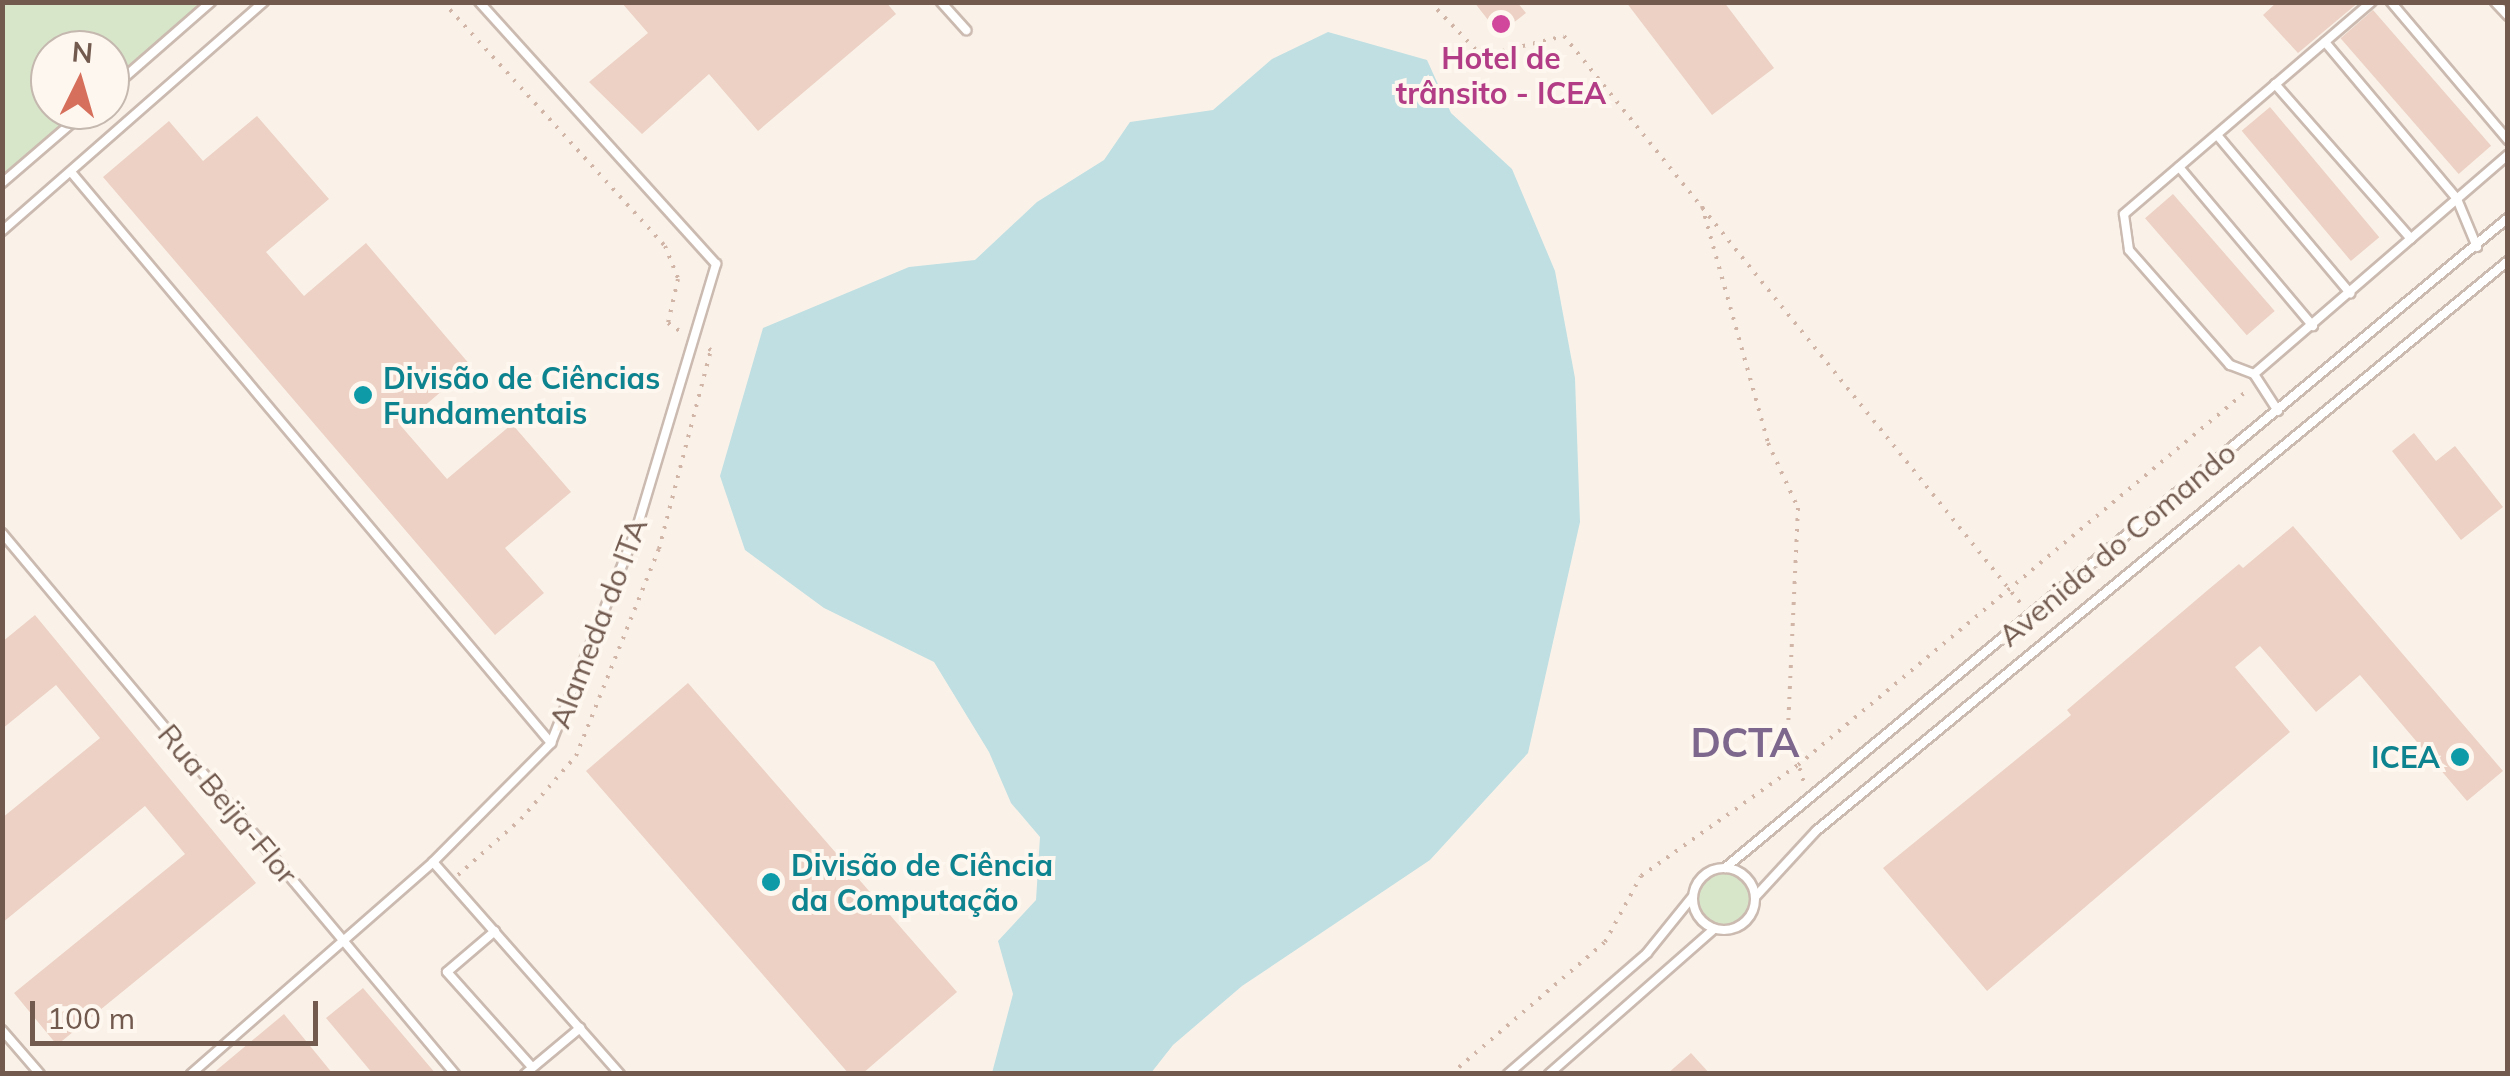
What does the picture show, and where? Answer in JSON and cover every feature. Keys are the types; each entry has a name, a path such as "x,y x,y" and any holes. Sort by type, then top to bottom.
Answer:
{"lane":[{"path":"130,73 211,2"},
{"path":"2,232 264,2"},
{"name":"Alameda do ITA","path":"191,1074 433,862 550,743 636,531 716,264 479,2"},
{"path":"942,2 966,30"},
{"path":"2278,411 2257,377 2230,366 2129,250 2124,214 2371,2"},
{"path":"2391,2 2508,140"},
{"path":"2495,2 2508,16"},
{"path":"2325,42 2457,199 2477,247"},
{"path":"2275,84 2411,240"},
{"path":"2,184 64,130"},
{"path":"2216,135 2350,293"},
{"path":"2257,377 2508,155"},
{"path":"2179,166 2313,326"},
{"path":"71,172 550,743"},
{"name":"Avenida do Comando","path":"1724,868 2508,218"},
{"name":"Avenida do Comando","path":"1756,896 1816,831 2508,260"},
{"name":"Rua Beija-Flor","path":"2,533 455,1074"},
{"path":"433,862 620,1074"},
{"path":"1508,1074 1647,953 1707,873 1724,868 1742,873 1756,896 1752,914 1740,927 1714,929 1550,1074"},
{"path":"1693,896 1698,916 1714,929"},
{"path":"495,932 447,972 529,1070 580,1028"},
{"path":"2,1030 40,1074"}],"path":[{"path":"444,2 665,246 678,279 668,323 711,350 659,549 576,756 521,819 451,882"},
{"path":"1430,2 1482,56 1564,36 1701,201 2031,616"},
{"path":"1701,201 1768,443 1798,508 1788,728 1809,800"},
{"path":"1451,1074 1605,942 1641,876 1798,765 2011,591 2257,377"}],"green space":[{"path":"3,3 211,3 130,73 130,30 30,30 30,130 64,130 3,183"},
{"path":"1724,873 1743,881 1751,900 1743,919 1724,927 1705,919 1697,900 1705,881"}],"water":[{"path":"1328,32 1427,60 1451,113 1512,169 1555,271 1575,378 1580,522 1528,753 1430,860 1242,986 1173,1045 1151,1073 992,1073 1013,994 998,941 1036,900 1040,837 1011,803 989,752 934,662 824,608 745,550 720,476 763,328 909,267 975,260 1037,202 1104,160 1130,122 1213,110 1272,59"}],"building":[{"path":"621,2 886,2 896,14 758,131 709,74 642,134 589,82 648,33"},
{"name":"Hotel de trânsito - ICEA","path":"1474,2 1517,2 1526,13 1499,34"},
{"path":"1626,2 1724,2 1774,68 1712,115"},
{"path":"2277,2 2359,2 2298,53 2263,15"},
{"path":"2373,10 2491,146 2459,174 2341,38"},
{"path":"2270,107 2379,237 2351,261 2242,131"},
{"name":"Divisão de Ciências Fundamentais","path":"257,116 329,199 266,252 304,296 366,243 471,366 401,426 447,479 512,424 571,492 505,548 544,593 495,635 103,177 169,121 203,161"},
{"path":"2173,194 2275,311 2247,335 2145,218"},
{"path":"2414,433 2436,461 2455,446 2503,507 2461,540 2392,451"},
{"name":"ICEA","path":"2293,526 2503,771 2467,801 2360,675 2316,712 2260,646 2235,667 2290,732 1987,991 1883,868 2071,715 2067,710 2209,589 2239,564 2243,568"},
{"path":"35,615 256,883 57,1045 14,993 185,854 145,806 2,923 2,818 100,738 56,685 2,729 2,642"},
{"name":"Divisão de Ciência da Computação","path":"688,683 957,992 862,1074 849,1074 586,771"},
{"path":"363,988 436,1074 373,1074 326,1018"},
{"path":"284,1014 333,1074 212,1074"},
{"path":"1691,1053 1710,1074 1667,1074"}],"place":[{"name":"Hotel de trânsito - ICEA","path":"1501,24"},
{"name":"Divisão de Ciências Fundamentais","path":"363,395"},
{"name":"ICEA","path":"2460,757"},
{"name":"Divisão de Ciência da Computação","path":"771,882"}],"district":[{"name":"DCTA","path":"1745,742"}]}
